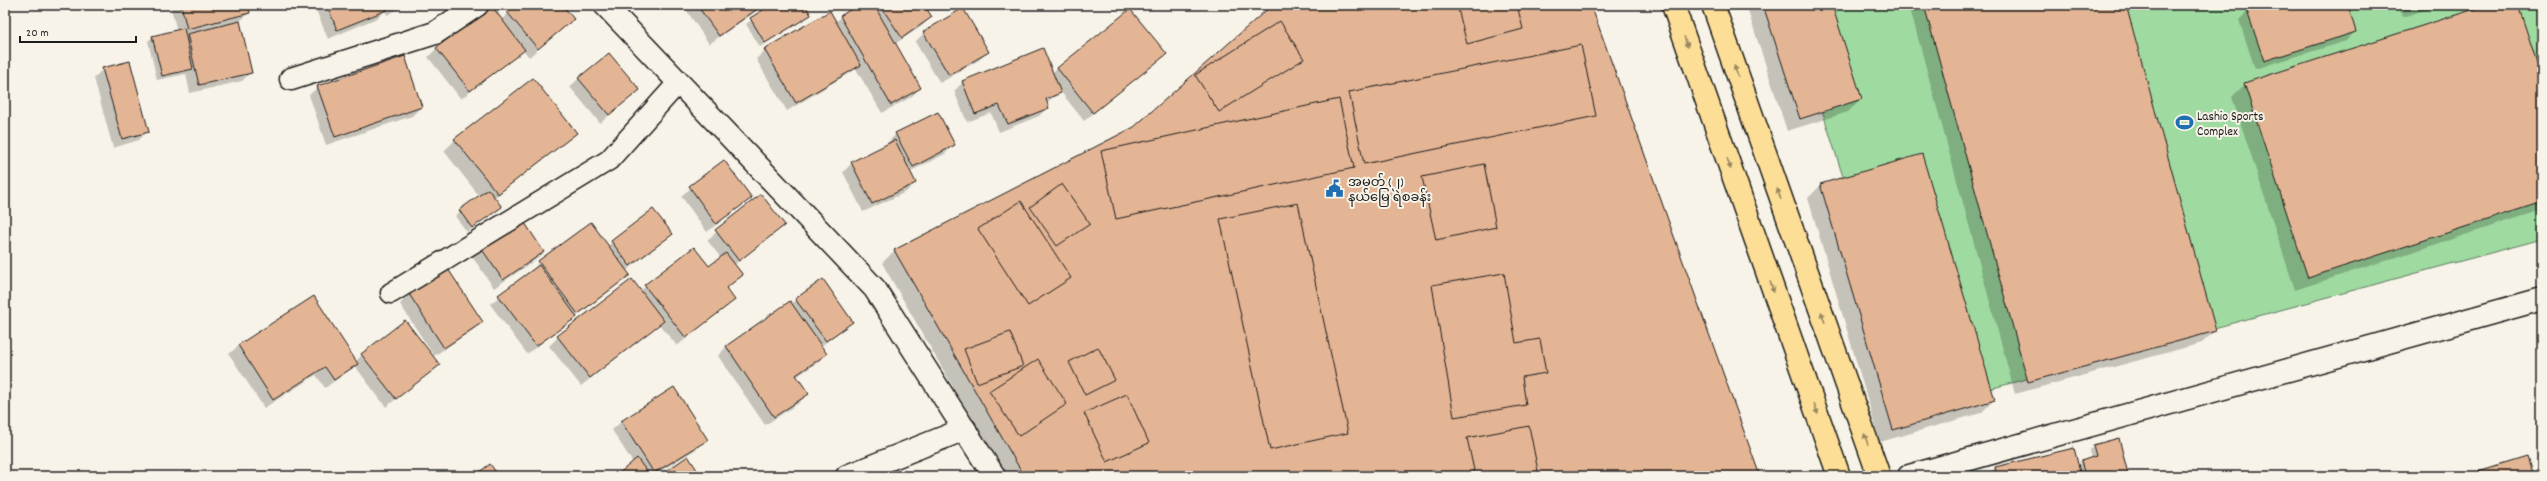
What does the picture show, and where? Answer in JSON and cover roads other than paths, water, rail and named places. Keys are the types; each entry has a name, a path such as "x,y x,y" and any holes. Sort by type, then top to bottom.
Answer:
{"main road":[{"path":"1673,5 1839,476"},
{"path":"1714,5 1879,476"}],"street":[{"path":"291,79 435,33 477,5"},
{"path":"605,5 875,289 994,476"},
{"path":"1909,476 2542,299"},
{"path":"847,476 965,429"}],"lane":[{"path":"391,293 609,160 678,83"}],"place":[{"name":"Lashio Sports Complex","path":"2184,122"},
{"name":"အမှတ် (၂) နယ်မြေ ရဲစခန်း","path":"1335,188"}]}
